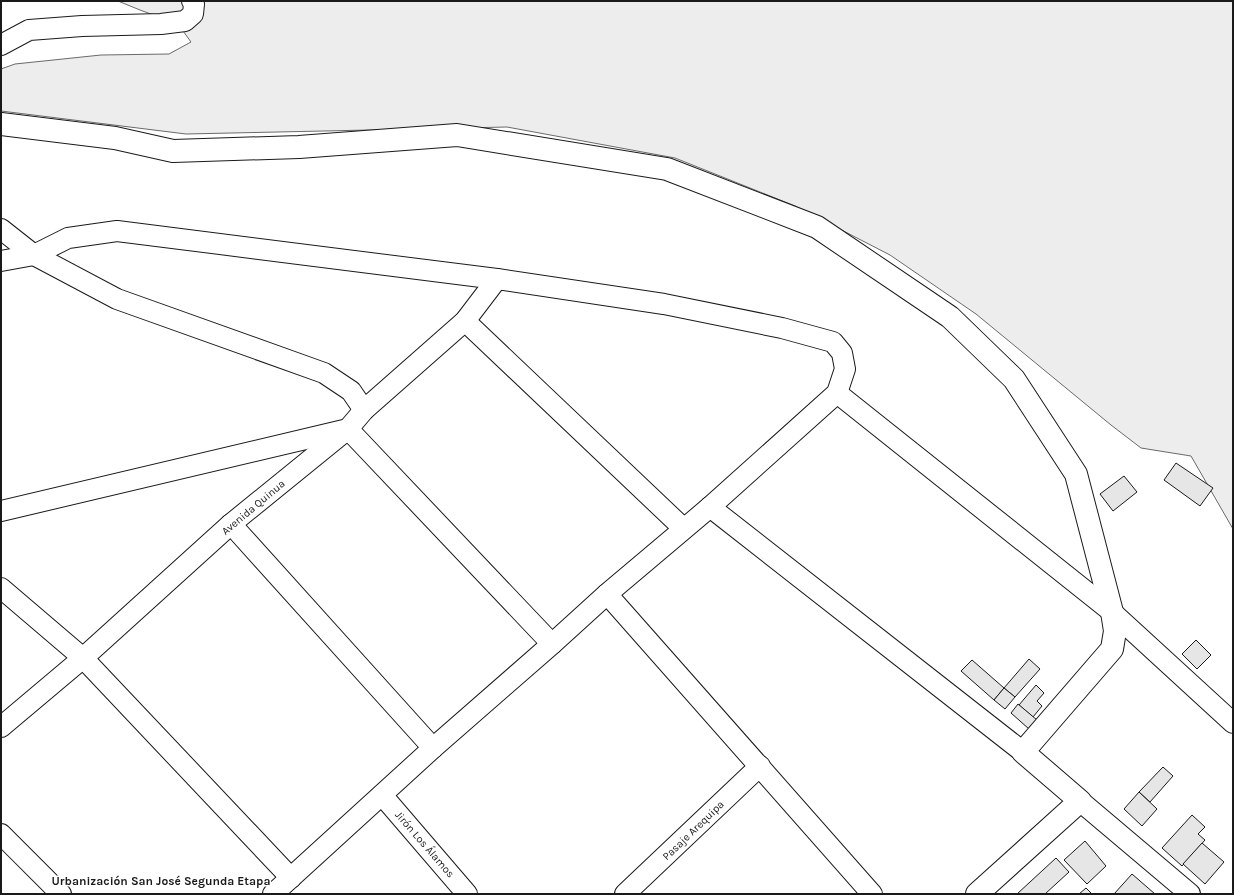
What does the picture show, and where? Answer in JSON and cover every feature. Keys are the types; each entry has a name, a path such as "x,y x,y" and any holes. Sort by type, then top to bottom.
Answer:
{"street":[{"path":"1,44 30,30 82,26 185,22 193,14 194,4 192,1"},
{"path":"1,124 115,138 173,151 299,147 457,135 667,169 817,227 950,317 1014,379 1076,474 1112,612 1115,631 1112,649 1023,752"},
{"path":"1,229 34,256 117,299 324,373 351,391 364,410"},
{"path":"1,261 34,256 68,238 118,232 497,279 664,304 782,328 833,342 842,353 845,369 837,393 710,507 683,528 607,594 433,748 273,894"},
{"name":"Avenida Quinua","path":"1,727 83,658 231,524 348,430 364,410 465,321 497,279"},
{"path":"465,321 683,528"},
{"path":"837,393 1112,612 1233,723"},
{"path":"1,511 348,430 552,644"},
{"path":"710,507 1023,752 1190,894"},
{"path":"231,524 433,748"},
{"path":"1,588 83,658 291,878"},
{"path":"607,594 872,894"},
{"name":"Pasaje Arequipa","path":"626,894 760,766"},
{"name":"Jirón Los Álamos","path":"382,795 467,894"},
{"path":"977,894 1080,800"},
{"path":"1,834 61,894"}],"shaded area":[{"path":"118,1 1233,1 1233,529 1191,456 1141,448 976,314 890,255 795,206 675,158 507,127 186,134 1,111 1,69 15,64 101,55 169,54 191,42 178,24"}],"building":[{"path":"1176,463 1213,488 1200,506 1164,480"},
{"path":"1124,476 1137,492 1113,511 1100,494"},
{"path":"1196,640 1211,655 1197,669 1182,654"},
{"path":"1029,659 1040,669 1015,697 1004,688"},
{"path":"972,660 1004,688 994,700 961,671"},
{"path":"1036,685 1044,693 1037,701 1042,706 1033,717 1019,705"},
{"path":"1004,688 1015,697 1005,709 994,700"},
{"path":"1018,704 1037,720 1029,729 1011,713"},
{"path":"1163,767 1173,776 1150,802 1139,792"},
{"path":"1139,792 1157,809 1142,826 1124,809"},
{"path":"1192,815 1205,827 1198,834 1205,840 1182,866 1162,848"},
{"path":"1085,841 1106,866 1087,884 1064,860"},
{"path":"1202,843 1224,862 1205,884 1183,864"},
{"path":"1056,858 1069,872 1045,894 1017,894"},
{"path":"1132,874 1155,894 1114,894"},
{"path":"1086,888 1092,894 1079,894"}],"district":[{"name":"Urbanización San José Segunda Etapa","path":"161,881"}]}
